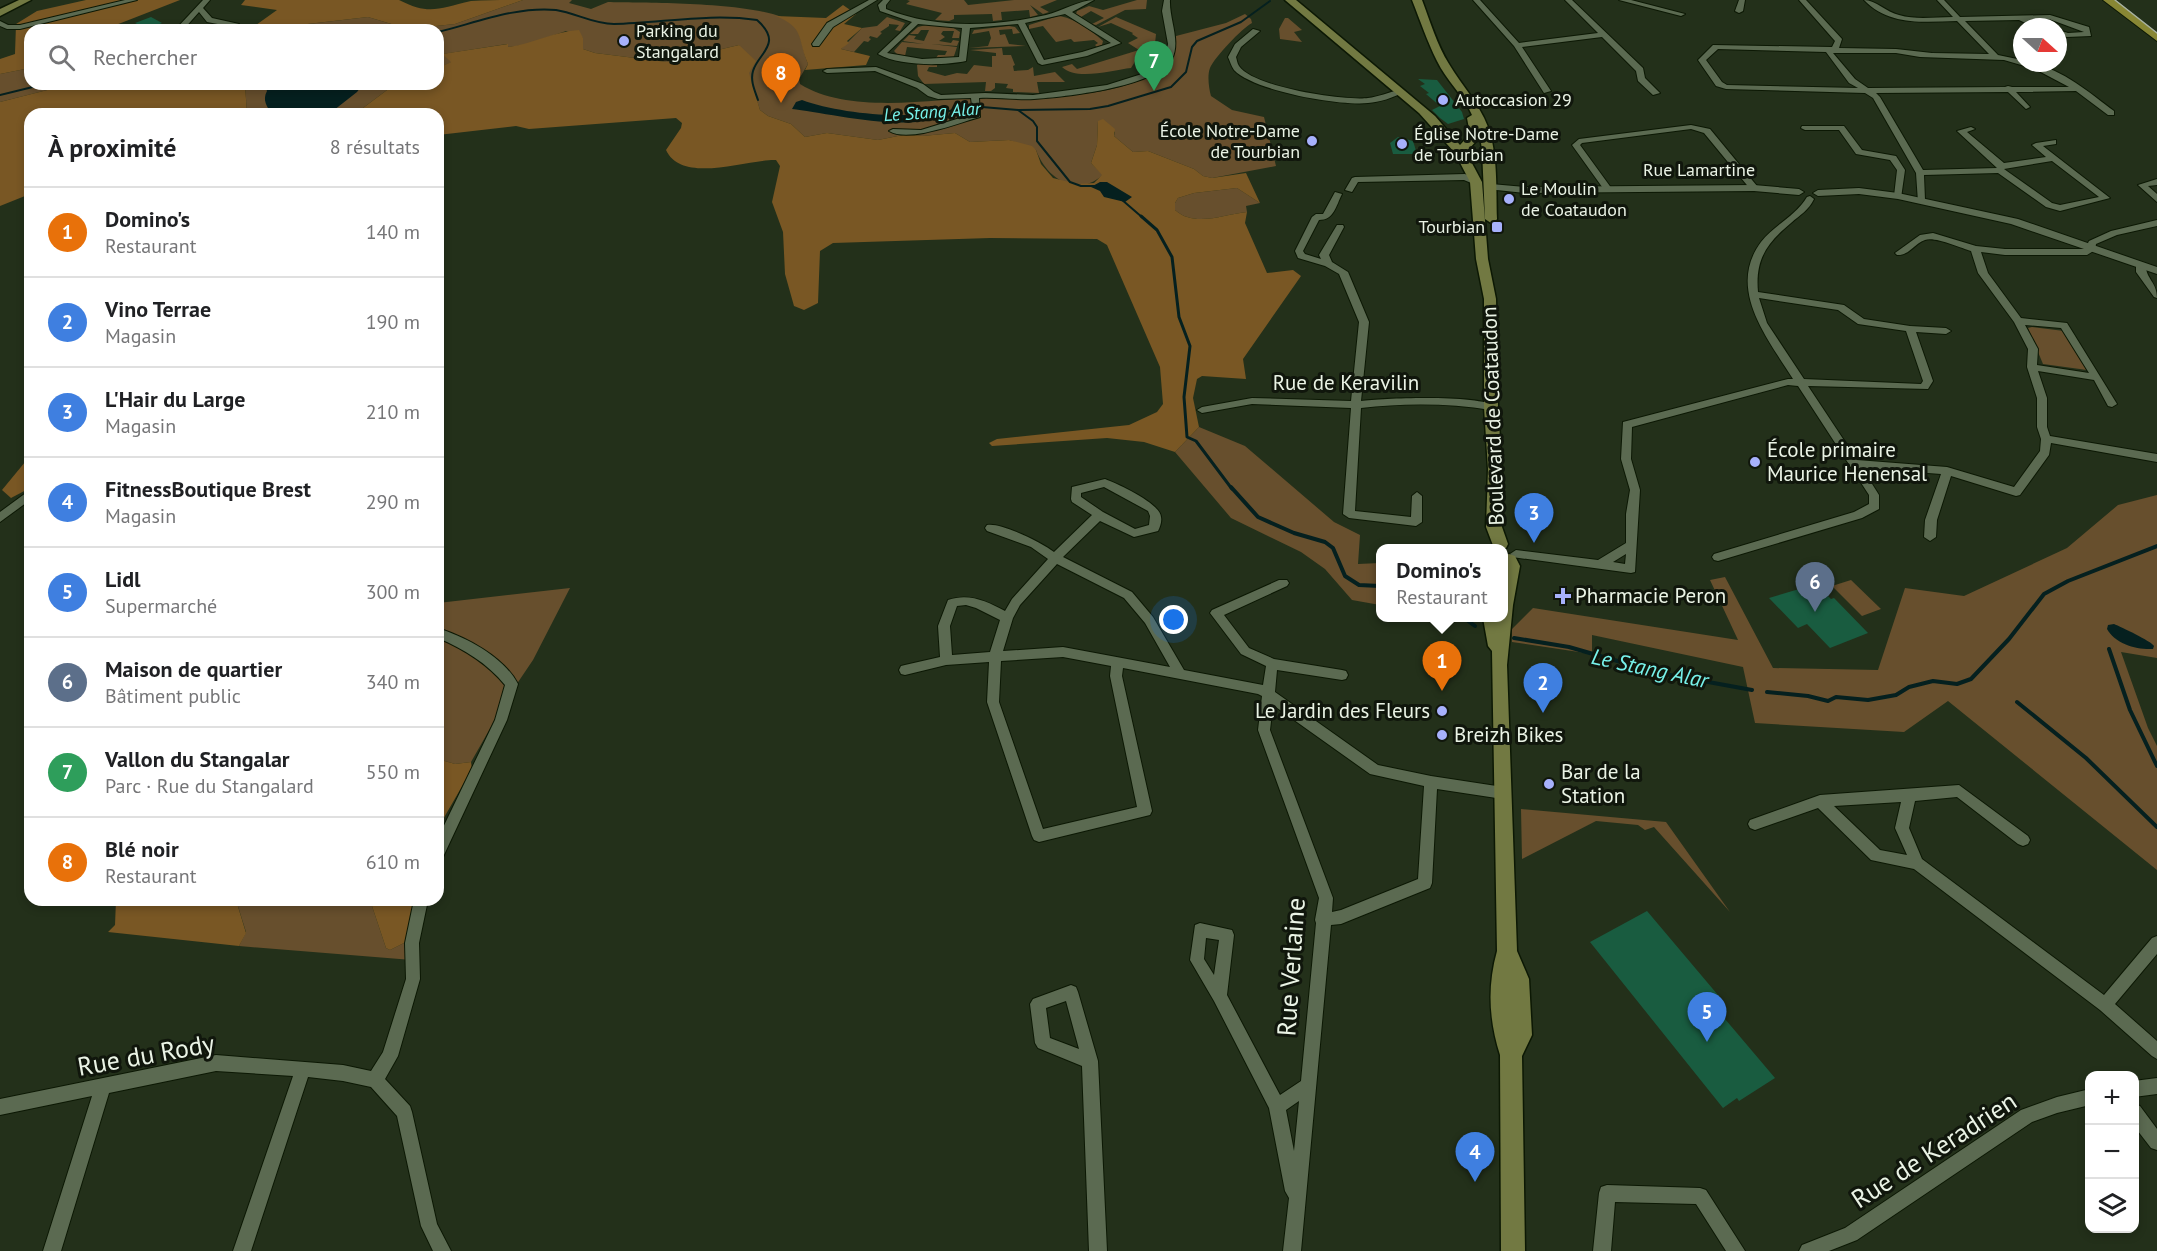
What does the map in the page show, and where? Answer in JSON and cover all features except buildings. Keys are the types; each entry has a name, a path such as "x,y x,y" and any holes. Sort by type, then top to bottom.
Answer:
{"main road":[{"path":"0,7 15,0"},
{"path":"0,13 26,0"},
{"path":"1290,0 1464,149"},
{"path":"1418,0 1442,61 1462,93 1477,131 1464,149"},
{"path":"2108,0 2157,38"},
{"path":"2123,0 2157,26"},
{"name":"Boulevard de Coataudon","path":"1462,93 1473,104 1483,128 1488,149 1485,181 1489,199 1494,261 1489,288 1491,407 1495,469 1494,527 1501,544"},
{"path":"1424,113 1455,135 1485,181"},
{"path":"1455,135 1475,136"},
{"name":"Boulevard de Coataudon","path":"1508,560 1512,566 1508,588"},
{"name":"Boulevard de Coataudon","path":"1492,622 1499,664"},
{"name":"Boulevard de Coataudon","path":"1503,622 1499,664 1507,951 1501,972 1502,1030 1511,1055 1513,1251"}],"street":[{"path":"33,24 134,0"},
{"path":"184,24 207,0"},
{"path":"816,44 830,26 874,0"},
{"path":"887,0 882,5 882,10 917,21 966,27 1021,22 1067,12 1090,0"},
{"path":"893,131 921,132 976,106 1108,87 1148,75 1160,68 1168,59 1172,44 1166,11 1167,0"},
{"path":"1476,0 1517,45 1547,90"},
{"path":"1568,0 1640,70 1641,79 1656,93"},
{"path":"1622,0 1681,14"},
{"path":"1653,0 1658,7"},
{"path":"1739,11 1742,0"},
{"path":"1802,0 1839,41 1829,52 1832,56 1852,81 1876,97 1920,173 1921,200"},
{"path":"1867,0 1881,12 1892,17 1911,20 2053,18"},
{"path":"1940,0 1995,57"},
{"path":"200,9 210,20 227,24"},
{"path":"1021,22 1042,63 1084,54 1117,43 1067,12"},
{"path":"917,21 882,54 929,61 952,62 963,59 966,27"},
{"path":"0,23 7,27 24,26"},
{"path":"2067,23 2086,29 2088,34 2067,35"},
{"path":"1256,31 1233,51 1231,59 1234,67 1242,75 1294,92 1336,100 1366,101 1400,92"},
{"path":"1517,45 1604,35"},
{"path":"2078,88 1865,90 1726,87 1719,84 1702,60 1716,47 1835,48 1896,51 1919,57 1995,57 2052,71 2078,88 2111,113"},
{"path":"827,71 876,69 920,86 935,95 976,106"},
{"path":"935,95 982,88"},
{"path":"2008,88 2026,107"},
{"path":"1608,189 1576,145 1579,141 1691,127 1707,131 1754,188"},
{"path":"1805,128 1841,128 1859,153 1893,158 1901,170 1898,196"},
{"path":"1971,129 1961,131 2001,168 2049,205 2060,208 2106,198 2036,145 2053,142"},
{"path":"1920,173 2001,168 2054,158"},
{"path":"1349,190 1355,180 1465,177 1485,181"},
{"name":"Rue Lamartine","path":"1485,181 1525,190 1754,188 1799,192 1807,189 1814,196"},
{"path":"2157,182 2142,185 2157,199"},
{"path":"1718,557 1858,515 1875,506 1874,495 1762,323 1752,294 1751,278 1757,253 1768,237 1805,207 1814,196 1858,191 1921,200 2014,221 2157,271"},
{"path":"1338,194 1326,217 1316,217 1299,251 1301,256 1328,264 1343,272 1364,322 1349,514 1416,522 1417,496"},
{"path":"1900,254 1923,237 1933,236 1976,249 2005,252 2080,253 2087,252 2092,248 2092,243 2114,233 2157,223"},
{"path":"1328,264 1324,255 1340,227"},
{"path":"1854,464 1947,471 2016,492 2045,452 2042,398 2032,367 2033,349 2019,321 1983,273 1976,249"},
{"path":"2141,266 2141,273 2157,295"},
{"path":"1752,294 1841,307 1861,322 1910,329 1946,331"},
{"path":"2019,321 2064,325 2112,404"},
{"path":"1508,554 1631,569 1635,490 1626,459 1627,425 1788,382 1924,387 1928,381 1910,329"},
{"path":"2032,367 2097,376"},
{"name":"Rue de Keravilin","path":"1202,410 1252,401 1356,405 1392,402 1468,403 1491,407"},
{"path":"2046,439 2157,458"},
{"path":"1930,537 1931,520 1947,471"},
{"path":"1105,483 1152,508 1156,516 1154,528 1134,533 1099,515 1076,499 1076,490 1105,483"},
{"path":"0,518 24,499"},
{"path":"1099,515 1028,586 1007,618 995,656 993,702 1039,836 1145,811 1116,676 1118,662"},
{"path":"991,528 1035,544 1056,558 1128,595 1149,621 1180,674"},
{"path":"1600,565 1632,545"},
{"path":"1283,583 1216,614 1245,651 1272,664 1342,675"},
{"path":"945,660 944,626 952,603 959,600 970,601 1007,618"},
{"path":"444,635 462,642 498,666 512,684 501,720 444,840"},
{"path":"905,670 945,660 1063,652 1261,689 1269,697 1375,770 1503,794"},
{"name":"Rue Verlaine","path":"1272,664 1264,730 1326,898 1322,920 1292,1251"},
{"path":"1322,920 1341,917 1425,883 1431,782"},
{"path":"1755,824 1820,801 1959,791 2023,840"},
{"path":"1909,796 1902,828 1917,862"},
{"path":"1820,801 1876,856 1917,862 2105,1005 2157,1051"},
{"path":"420,906 412,943 413,979 390,1056 375,1080 404,1112 429,1227 442,1251"},
{"path":"2105,1005 2157,943"},
{"path":"1090,1061 1043,1043 1038,1004 1071,992 1090,1061 1098,1251"},
{"path":"1219,996 1277,1106 1296,1207"},
{"name":"Rue du Rody","path":"0,1107 216,1063 303,1068 375,1080"},
{"path":"242,1251 303,1068"},
{"path":"1277,1106 1308,1085"},
{"path":"52,1251 103,1086"},
{"path":"2139,1088 2157,1086"},
{"name":"Rue de Keradrien","path":"1808,1251 1851,1234 2027,1116 2057,1104 2085,1098"},
{"path":"2139,1119 2157,1142"},
{"path":"1602,1251 1607,1193 1700,1196 1736,1251"}],"shaded area":[{"path":"86,0 180,0 118,24 24,24 24,69 0,74 0,59 15,54 16,24 37,11"},
{"path":"245,0 399,0 419,8 435,9 471,1 523,0 455,24 444,25 391,24 368,17 308,24 257,24 277,10 241,5"},
{"path":"523,0 572,0 569,3 591,9 608,2 677,3 761,11 782,17 797,29 808,64 799,79 800,84 820,94 842,99 892,103 989,97 1077,95 1112,89 1148,78 1164,69 1171,62 1174,54 1176,36 1226,23 1245,14 1252,23 1235,37 1210,68 1211,96 1232,110 1264,117 1276,166 1212,178 1203,176 1194,169 1148,151 1133,152 1114,136 1115,132 1098,121 1097,145 1091,163 1103,175 1093,182 1073,185 1055,177 1047,169 1036,150 1009,140 970,142 955,133 922,136 908,134 878,140 827,133 805,137 791,124 768,116 760,110 739,45 667,62 595,53 583,49 583,38 566,31 525,45 507,47 507,44 444,54 444,25 455,24"},
{"path":"907,0 964,0 968,5 1014,0 1057,0 1040,7 1049,12 1043,14 1030,5 1038,15 1030,17 1029,10 1001,12 1002,20 993,21 992,14 954,15 954,19 949,21 935,20 942,13 906,4 910,1"},
{"path":"1137,0 1147,0 1146,9 1125,10 1096,25 1092,24 1104,18 1091,11 1081,17 1076,14 1077,11 1089,6 1103,10"},
{"path":"843,5 856,14 844,24 862,28 841,49 870,56 866,65 805,70 808,64 799,35 792,25 776,16 826,18"},
{"path":"1058,16 1070,19 1088,29 1103,41 1102,45 1097,47 1095,45 1098,43 1094,40 1074,42 1071,39 1056,42 1043,26 1029,29 1029,25"},
{"path":"368,17 391,24 308,24"},
{"path":"887,17 905,23 900,31 895,30 899,25 889,24 877,38 870,36 871,39 868,42 864,41 854,52 841,49 862,28 877,26"},
{"path":"1116,17 1156,34 1155,44 1165,45 1165,52 1160,52 1153,62 1148,64 1136,60 1131,68 1105,72 1076,73 1062,67 1072,64 1077,69 1139,50 1128,43 1138,38 1133,33 1111,23 1098,27"},
{"path":"1285,18 1302,30 1294,32 1302,42 1280,39 1279,29"},
{"path":"926,25 952,27 960,32 959,38 952,38 954,31 943,31 941,34 945,37 939,41 951,43 953,40 959,41 957,46 931,44 957,47 953,59 936,58 938,55 945,55 947,51 907,47 905,56 894,51 902,42 924,44 903,41 909,35 916,36 914,39 924,41 929,30 910,34 918,27"},
{"path":"1015,27 1020,33 1013,34 1012,29 999,30 1000,35 1005,34 1009,44 1026,46 969,48 988,46 991,38 989,31 972,34 974,30"},
{"path":"579,30 583,38 583,49 595,53 667,62 739,45 756,61 749,73 760,110 768,116 791,124 805,137 827,133 878,140 908,134 922,136 955,133 970,142 1009,140 1032,146 1041,164 1053,178 1077,184 1094,183 1102,175 1091,163 1097,145 1098,121 1103,119 1115,129 1114,136 1133,152 1148,151 1212,178 1246,173 1260,203 1237,188 1194,193 1178,198 1175,210 1191,218 1201,219 1247,212 1245,223 1267,273 1293,270 1301,276 1243,359 1246,379 1202,376 1197,379 1193,398 1199,427 1175,452 1144,442 1107,438 992,446 989,443 997,439 1129,425 1157,412 1163,404 1160,367 1107,245 1097,239 990,238 833,243 820,251 818,303 804,310 794,306 785,274 783,232 772,202 780,166 776,160 716,168 686,166 674,160 666,150 681,128 682,123 676,118 529,129 516,126 444,134 444,108 363,108 387,90 444,90 444,65 451,62 444,54 508,44 508,47"},
{"path":"1002,48 1003,55 1011,55 1015,65 1013,66 1014,71 1028,70 1033,67 1034,76 1055,72 1065,82 1037,82 1039,93 1013,92 1013,89 1006,88 1008,84 995,83 995,88 985,91 986,82 924,84 918,76 917,65 919,63 937,65 937,67 929,67 927,71 945,76 957,73 967,74 974,65 992,67 992,56 996,56 996,53 970,50"},
{"path":"444,55 452,62 444,65"},
{"path":"24,69 24,90 47,90 0,102 0,74"},
{"path":"47,90 245,90 247,108 24,108 24,196 0,206 0,102"},
{"path":"245,90 387,90 363,108 247,108"},
{"path":"1237,188 1260,203 1246,206 1247,212 1210,219 1191,218 1175,210 1178,198 1194,193"},
{"path":"2028,328 2064,331 2087,370 2043,364"},
{"path":"1199,427 1245,446 1334,522 1360,535 1358,564 1376,563 1376,604 1352,600 1325,569 1301,552 1231,518 1175,452"},
{"path":"24,463 24,491 11,498 2,490"},
{"path":"2157,495 2157,658 2121,652 2148,728 2157,746 2157,870 1948,701 1904,732 1755,723 1743,667 1592,635 1592,654 1512,642 1512,629 1533,608 1738,640 1710,580 1725,577 1773,668 1878,670 1905,588 1964,596 2067,548 2118,505"},
{"path":"1851,580 1881,609 1862,616 1832,586"},
{"path":"570,588 533,660 508,697 471,762 455,764 444,761 444,602"},
{"path":"444,761 455,764 471,762 472,769 444,818"},
{"path":"1521,809 1666,822 1730,912 1654,827 1645,830 1638,825 1596,821 1522,859"},
{"path":"116,906 238,906 246,933 239,946 108,932 115,925"},
{"path":"238,906 372,906 386,948 390,950 408,941 412,960 239,946 246,932"},
{"path":"372,906 413,906 408,941 390,950 386,948"}],"water":[{"path":"358,90 337,108 268,108 265,97 267,91"},
{"path":"802,100 851,112 870,114 924,114 939,111 941,108 946,109 935,117 918,122 897,123 792,109 796,102"},
{"path":"1100,182 1107,182 1132,197 1125,202 1104,197 1100,191 1091,187"},
{"path":"2114,624 2147,641 2154,646 2153,649 2134,647 2115,639 2107,629 2108,625"}],"waterway":[{"path":"1018,110 1090,109 1108,106 1171,87 1186,72 1192,47 1197,41 1241,22 1270,1"},
{"name":"Le Stang Alar","path":"444,30 511,13 541,9 563,11 614,24 703,18 757,20 765,28 769,42 752,75 758,100"},
{"name":"Le Stang Alar","path":"0,95 24,89"},
{"name":"Le Stang Alar","path":"941,113 970,106 1018,110"},
{"name":"Le Stang Alar","path":"1018,110 1033,121 1037,127 1037,141 1070,182 1081,186 1096,186"},
{"name":"Le Stang Alar","path":"1121,199 1143,218"},
{"name":"Le Stang Alar","path":"1141,216 1157,230 1172,257 1179,317 1190,346 1184,397 1187,437 1196,441 1232,489"},
{"name":"Le Stang Alar","path":"1231,487 1258,517 1294,533 1325,542 1333,548 1345,576 1359,585 1376,586"},
{"name":"Le Stang Alar","path":"1767,692 1808,696 1828,701 1836,697 1868,700 1896,695 1909,687 1933,681 1957,684 1971,679 2009,639 2044,594 2068,581 2157,546"},
{"name":"Le Stang Alar","path":"1470,622 1475,626"},
{"name":"Le Stang Alar","path":"1514,638 1569,647 1659,673 1752,690"},
{"path":"2109,649 2130,710 2157,766"},
{"path":"2017,702 2086,758 2157,827"}],"tram line":[{"path":"2115,0 2157,33"}],"place":[{"name":"Parking du Stangalard","path":"624,41"},
{"name":"Vallon du Stangalar","path":"1154,91"},
{"name":"Autoccasion 29","path":"1443,100"},
{"name":"Blé noir","path":"781,103"},
{"name":"École Notre-Dame de Tourbian","path":"1312,141"},
{"name":"Église Notre-Dame de Tourbian","path":"1402,144"},
{"name":"Le Moulin de Coataudon","path":"1509,199"},
{"name":"Tourbian","path":"1497,227"},
{"name":"École primaire Maurice Henensal","path":"1755,462"},
{"name":"L'Hair du Large","path":"1534,543"},
{"name":"Pharmacie Peron","path":"1563,596"},
{"name":"Maison de quartier","path":"1815,612"},
{"name":"Domino's","path":"1442,691"},
{"name":"Le Jardin des Fleurs","path":"1442,711"},
{"name":"Vino Terrae","path":"1543,713"},
{"name":"Breizh Bikes","path":"1442,735"},
{"name":"Bar de la Station","path":"1549,784"},
{"name":"Lidl","path":"1707,1042"},
{"name":"FitnessBoutique Brest","path":"1475,1182"}]}
